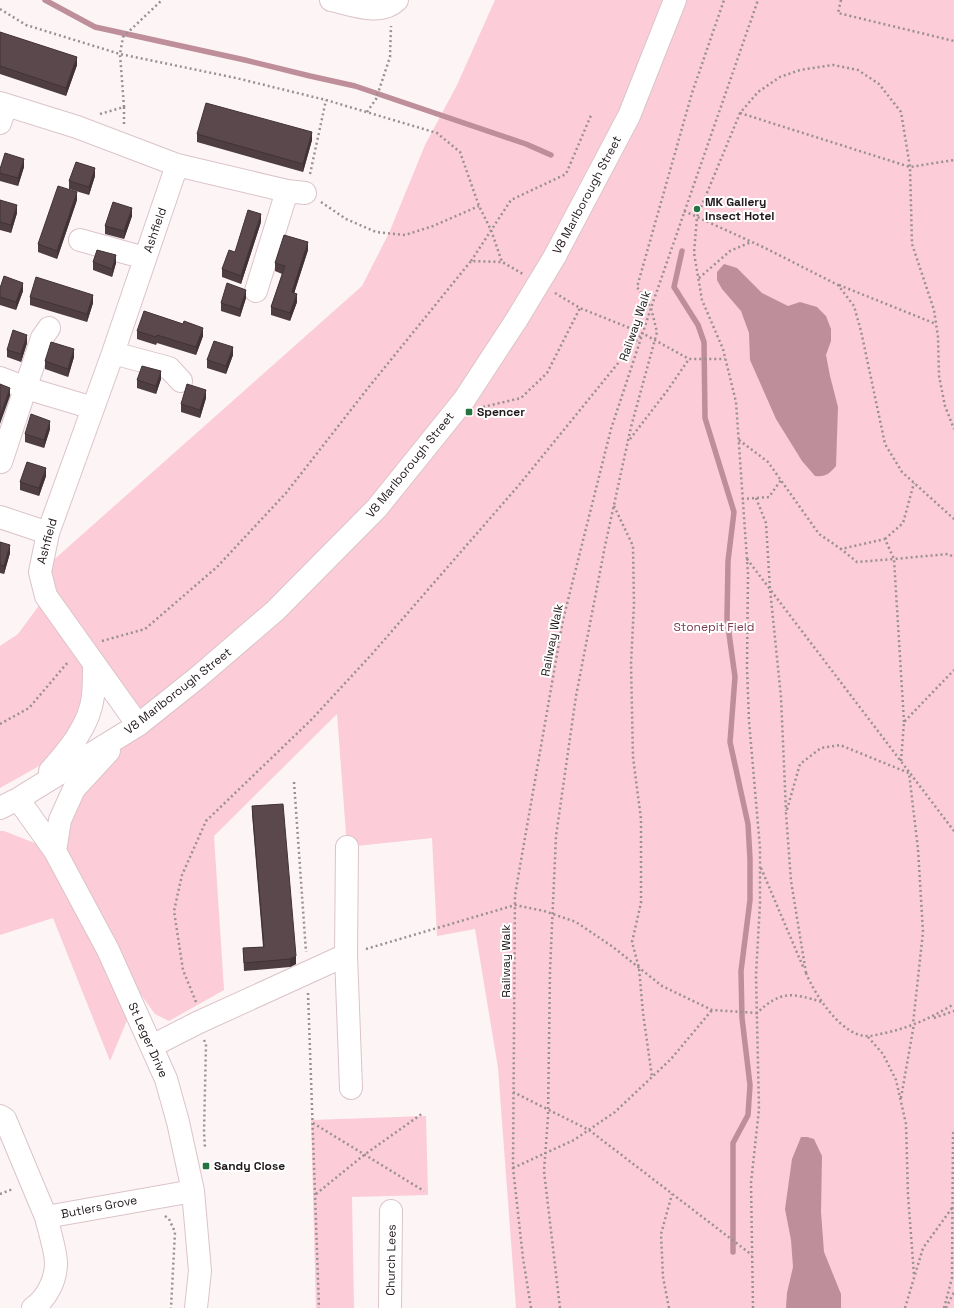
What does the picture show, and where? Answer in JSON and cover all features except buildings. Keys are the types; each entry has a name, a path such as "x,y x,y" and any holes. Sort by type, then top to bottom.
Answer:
{"street":[{"path":"331,0 374,9 395,3"},
{"name":"V8 Marlborough Street","path":"18,799 132,729 197,678 275,611 377,508 464,400 517,319 555,256 629,116 675,0"},
{"path":"2,110 77,127 177,165 296,192 256,291"},
{"name":"Ashfield","path":"132,729 82,646 46,596 40,572 48,533 177,165"},
{"path":"88,238 145,258"},
{"path":"1,462 26,388 40,333"},
{"path":"112,353 168,368 181,381"},
{"path":"0,378 26,388 93,408"},
{"path":"0,518 48,533"},
{"path":"18,799 71,748 86,723 93,698 94,665"},
{"path":"55,851 60,820 74,789 132,729"},
{"name":"St Leger Drive","path":"18,799 55,851 108,950 166,1079 178,1122 193,1191 200,1271 196,1308"},
{"path":"347,847 346,955 351,1088"},
{"path":"152,1046 197,1023 346,955"},
{"name":"Butlers Grove","path":"0,1116 5,1119 46,1217 193,1191"},
{"name":"Church Lees","path":"390,1308 391,1211"},
{"path":"36,1307 52,1285 56,1262 46,1217"}],"path":[{"path":"124,107 120,54 123,37 162,0"},
{"path":"560,1308 544,1171 548,1109 550,970 556,836 576,696 614,506 628,441 657,332 651,308 637,287 692,93 724,0"},
{"name":"Railway Walk","path":"531,1308 523,1258 513,1168 515,895 563,620 610,429 758,0"},
{"path":"841,0 838,13 954,41"},
{"path":"367,112 376,99 390,57 395,3"},
{"path":"0,9 26,25 120,54 236,78 326,100 437,133 460,152 479,206 491,230 502,262"},
{"path":"753,1308 751,1183 759,1109 756,975 760,902 760,867 749,721 747,668 748,574 736,402 722,349 702,300 694,253 697,217 740,113 758,92 780,77 800,70 833,65 858,70 879,84 901,112 910,167 912,244 934,310 938,337 939,376 944,406 954,429"},
{"path":"326,100 296,192 346,219 376,232 405,235 433,226 479,206"},
{"path":"0,724 29,708 82,646 145,629 217,567 286,493 383,369 471,261 510,200 566,174 592,113"},
{"path":"740,113 910,167 954,160"},
{"path":"684,211 838,285 936,324"},
{"path":"699,278 730,251 751,242"},
{"path":"471,261 502,262 529,278"},
{"path":"838,285 854,306 861,331 885,444 902,472 954,519"},
{"path":"548,290 580,308 642,333 689,359 725,359"},
{"path":"464,400 484,407 522,398 546,373 580,308"},
{"path":"206,1153 204,1132 206,1044 197,1023 196,1001 183,970 174,911 182,875 206,821 311,720 372,654 519,484 642,333"},
{"path":"628,441 667,391 689,359"},
{"path":"739,439 768,462 818,534 841,549 857,562 948,554 954,557"},
{"path":"742,499 768,497 780,480"},
{"path":"841,549 886,539 903,523 914,483"},
{"path":"756,498 766,523 770,589 780,697 791,881 806,973"},
{"path":"614,506 633,546 633,756 641,819 641,903 632,942 639,968 642,1013 652,1077"},
{"path":"886,539 894,559 904,722 901,762"},
{"path":"747,559 954,831"},
{"path":"904,722 954,670"},
{"path":"786,813 800,764 821,748 840,745 909,773"},
{"path":"901,1101 913,1024 923,932 918,849 909,773"},
{"path":"294,782 307,973 319,1308"},
{"path":"760,867 811,986 836,1020 853,1032 867,1036 896,1031 934,1016 954,1004"},
{"path":"346,955 515,905 552,914 576,922 613,947 662,986 712,1010 757,1013 769,1002 783,996 800,995 822,1002"},
{"path":"513,1168 574,1140 615,1112 671,1059 712,1010"},
{"path":"913,1024 954,1011"},
{"path":"867,1036 883,1054 896,1080 906,1124 908,1195 914,1275"},
{"path":"513,1092 589,1130 752,1256"},
{"path":"315,1194 364,1155 423,1113"},
{"path":"313,1123 424,1191"},
{"path":"945,1308 952,1278 954,1130"},
{"path":"669,1308 663,1277 661,1234 672,1194"},
{"path":"144,1199 170,1219 175,1232 171,1308"},
{"path":"905,1308 923,1248 952,1207"},
{"path":"945,1308 954,1292"}],"green space":[{"name":"Stonepit Field","path":"495,0 954,0 954,1308 516,1308 498,1068 475,929 437,936 432,838 347,847 337,714 214,836 224,990 169,1021 155,1014 109,951 128,1018 110,1061 53,918 0,935 0,831 4,831 55,851 60,820 138,725 95,666 71,748 0,788 0,646 18,634 46,596 40,572 362,286 389,233 425,145 457,85"},
{"path":"426,1116 428,1195 352,1197 354,1308 316,1308 311,1120"}],"shaded area":[{"path":"724,264 737,268 762,293 788,306 800,302 817,307 826,316 831,329 831,341 826,355 838,407 836,466 827,474 815,476 802,461 776,419 750,360 749,333 741,311 722,289 717,280 717,272"},
{"path":"801,1137 814,1139 822,1156 821,1212 824,1252 841,1294 841,1308 786,1308 787,1293 793,1267 791,1240 785,1209 792,1159"}],"waterway":[{"path":"45,0 95,27 355,86 526,144 551,155"},
{"path":"682,251 674,287 698,325 704,342 705,418 734,512 728,561 727,619 735,677 730,742 748,824 750,900 741,971 742,1018 750,1085 748,1115 733,1143 733,1252"}],"place":[{"name":"MK Gallery Insect Hotel","path":"697,209"},
{"name":"Spencer","path":"469,412"},
{"name":"Sandy Close","path":"206,1166"}]}
